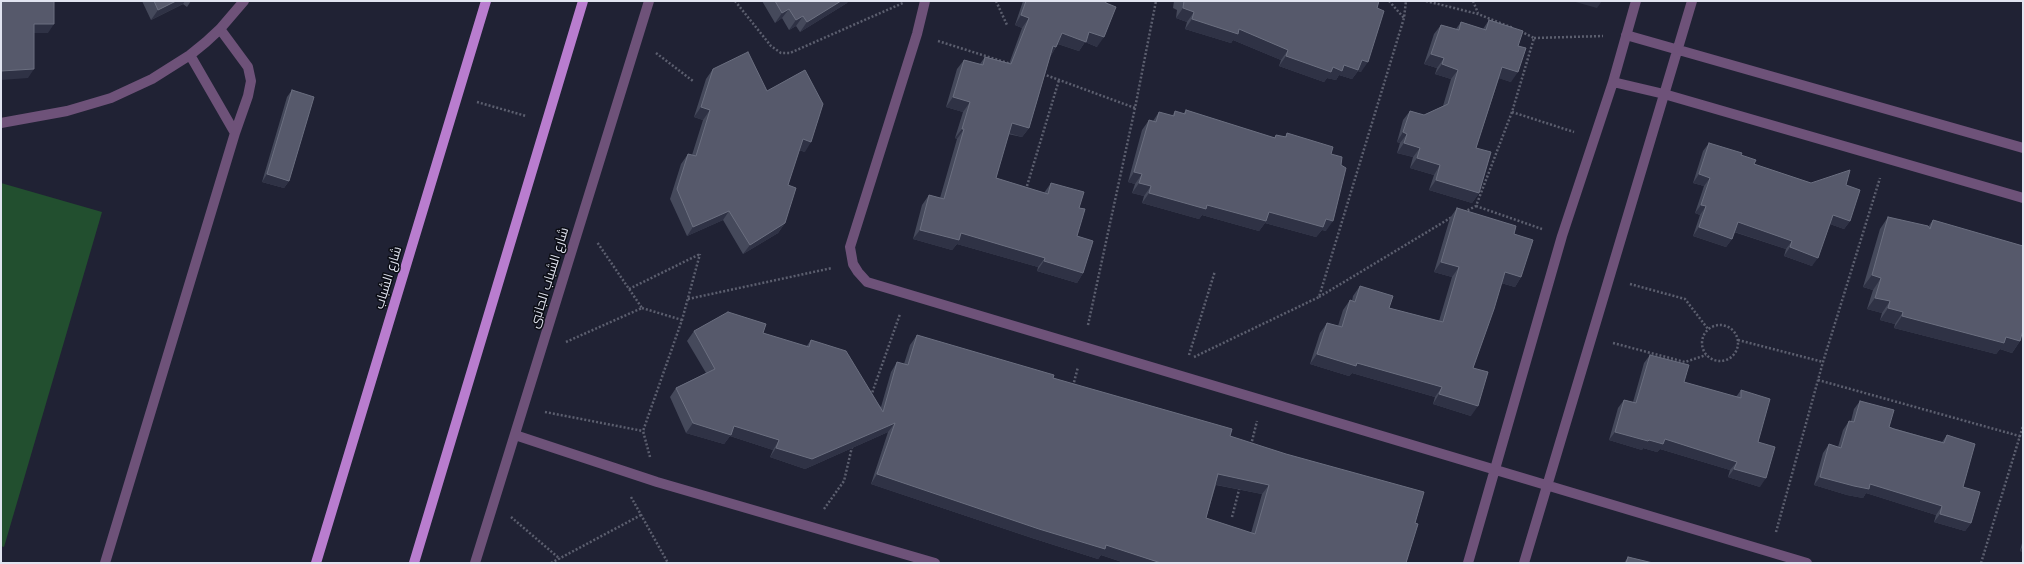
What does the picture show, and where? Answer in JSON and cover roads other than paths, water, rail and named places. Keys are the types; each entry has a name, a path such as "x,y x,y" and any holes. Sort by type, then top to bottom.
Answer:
{"main road":[{"name":"شارع الشباب","path":"316,563 486,1"},
{"path":"414,563 583,1"}],"street":[{"path":"1,123 68,111 111,98 152,79 190,55 220,29 244,1"},
{"name":"شارع الشباب الجانبى","path":"475,563 649,1"},
{"path":"925,1 850,247 853,264 867,282 1807,563"},
{"path":"1468,563 1562,236 1613,82 1636,1"},
{"path":"1524,563 1692,1"},
{"path":"105,563 235,133 243,115 251,81 248,67 220,29"},
{"path":"1626,35 2023,148"},
{"path":"190,55 235,133"},
{"path":"1613,82 1664,94 2023,198"},
{"path":"515,435 657,482 935,563"}]}
